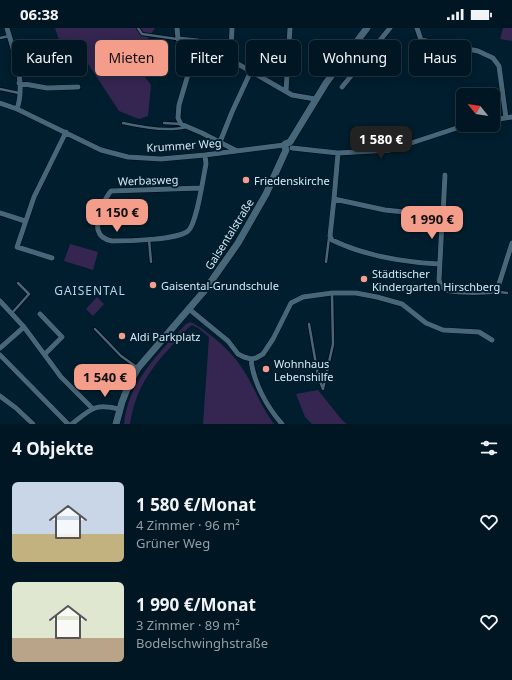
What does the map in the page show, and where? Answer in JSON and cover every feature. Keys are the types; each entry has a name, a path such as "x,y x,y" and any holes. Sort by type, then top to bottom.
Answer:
{"main road":[{"name":"Gaisentalstraße","path":"116,424 119,409 129,384 138,368 205,290 238,243 266,194 288,146 315,99 367,28"}],"street":[{"path":"7,28 18,68 19,104 17,110"},
{"path":"177,28 178,39 188,40"},
{"path":"231,40 232,28"},
{"path":"286,91 290,28"},
{"path":"342,87 390,28"},
{"path":"417,28 421,40 478,51 493,58 499,66 509,117"},
{"path":"188,76 178,118 181,124 237,151"},
{"path":"220,142 249,76"},
{"path":"260,76 292,95 315,99"},
{"path":"19,83 47,88 78,87"},
{"name":"Krummer Weg","path":"0,103 66,132 101,150 128,157 161,159 288,146 338,153 390,150 456,128"},
{"path":"52,258 17,247 41,180 66,132"},
{"path":"338,153 330,236 332,240 379,256 397,260 439,264"},
{"name":"Werbasweg","path":"201,188 111,191 106,197 98,224 98,230 101,236 112,242 181,235 188,231 195,218 206,164 205,155"},
{"path":"440,218 443,214 445,175"},
{"path":"334,199 385,210 440,218"},
{"path":"0,214 26,221"},
{"path":"440,218 442,223 439,264 440,284 446,290 493,291 501,280 512,243"},
{"path":"189,309 228,341 238,354 251,359 263,354 281,325 291,303 303,297 332,293 356,293 402,304 426,323 442,330 479,332 492,340"},
{"path":"0,301 24,327 61,377 92,408"},
{"path":"40,314 62,337 45,354"},
{"path":"0,348 24,327"},
{"path":"0,355 68,424"},
{"path":"251,359 252,369 257,381 270,408 282,424"},
{"path":"0,396 16,408 32,424"},
{"path":"72,424 92,408 105,406 119,409"}],"lane":[{"path":"138,28 142,34 178,39"},
{"path":"0,38 9,36"},
{"path":"0,89 19,93"},
{"path":"123,123 142,127 187,127"},
{"path":"164,123 181,124"},
{"path":"326,262 330,236"},
{"path":"149,239 151,262"},
{"path":"12,313 29,294 18,282"},
{"path":"496,288 500,292 507,293"},
{"path":"309,324 318,376 323,389 333,344 332,293"},
{"path":"95,330 121,356 138,368"}],"shaded area":[{"path":"55,28 155,28 147,40 95,40 95,74 87,62 87,40 59,40"},
{"path":"503,28 512,28 512,41 500,39"},
{"path":"96,76 145,76 151,85 148,116 139,119 119,111"},
{"path":"70,244 98,252 93,270 64,261"},
{"path":"97,297 104,304 93,316 86,309"},
{"path":"190,322 213,337 236,359 265,411 274,424 203,424 209,337 192,325 167,351 150,372 138,395 130,424 124,424 132,395 146,369 165,346 186,324"},
{"path":"318,390 342,420 347,424 312,424 305,417 296,394"}],"place":[{"name":"Friedenskirche","path":"246,180"},
{"name":"Städtischer Kindergarten Hirschberg","path":"364,279"},
{"name":"Gaisental-Grundschule","path":"153,285"},
{"name":"Aldi Parkplatz","path":"122,336"},
{"name":"Wohnhaus Lebenshilfe","path":"266,369"}],"district":[{"name":"GAISENTAL","path":"90,290"}]}
